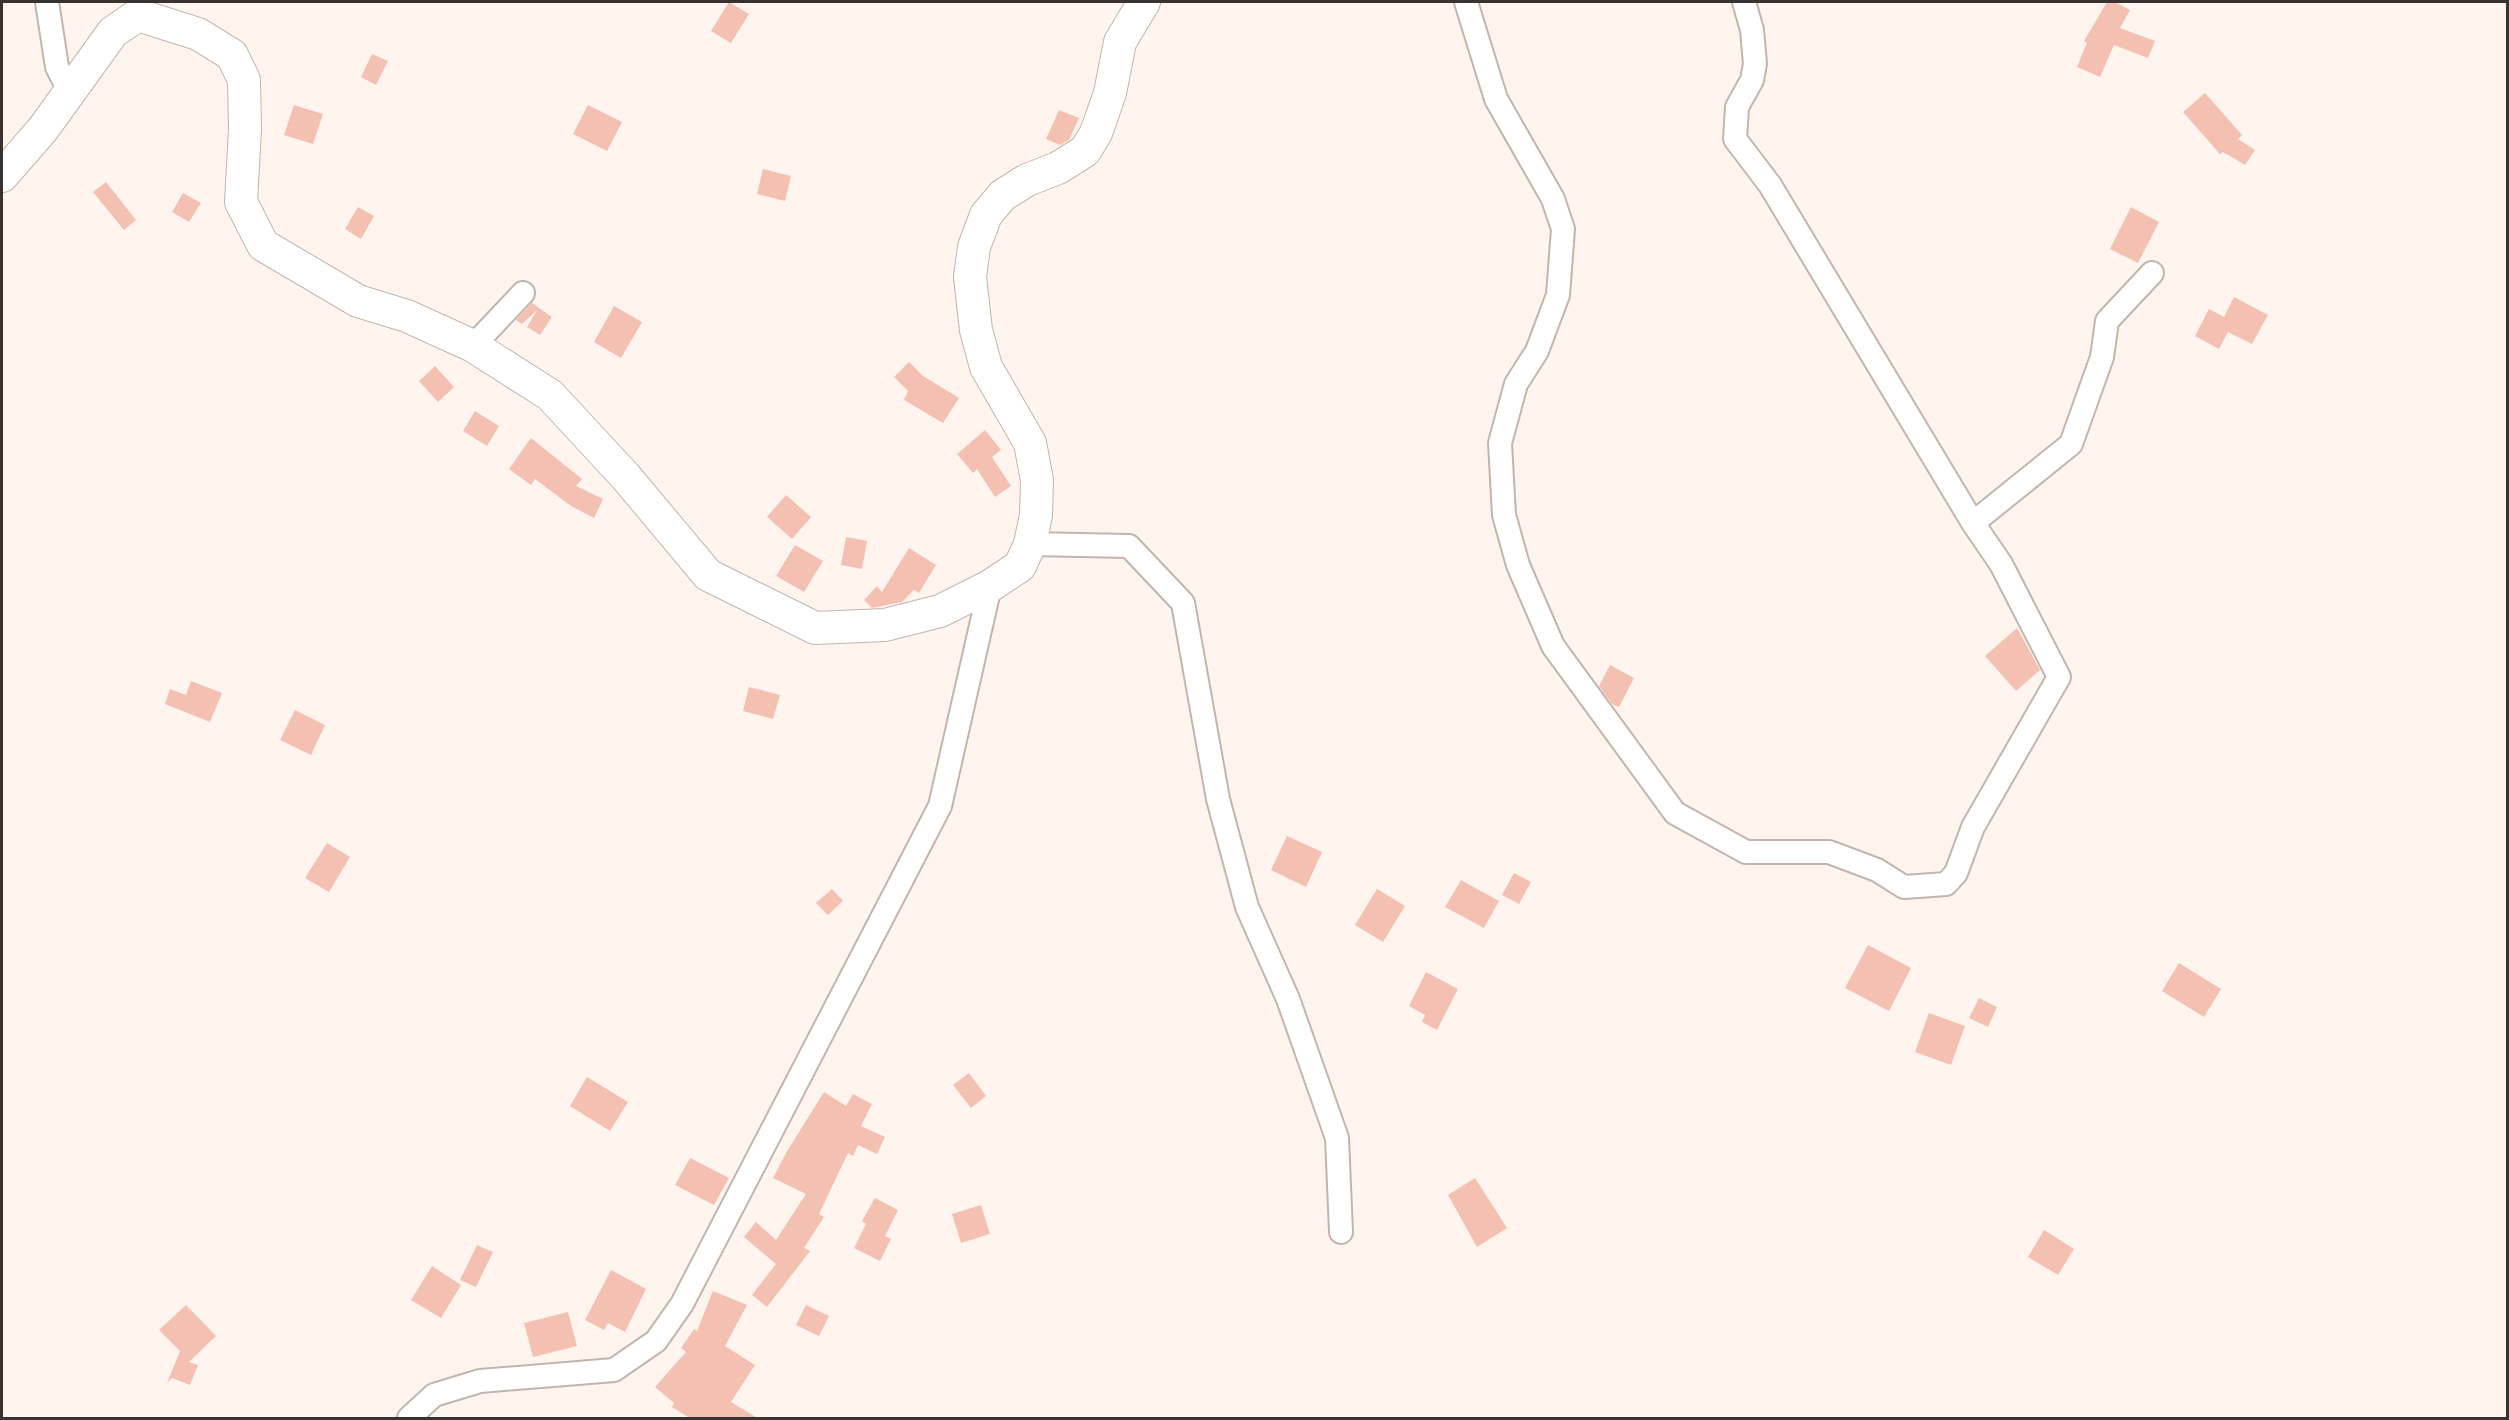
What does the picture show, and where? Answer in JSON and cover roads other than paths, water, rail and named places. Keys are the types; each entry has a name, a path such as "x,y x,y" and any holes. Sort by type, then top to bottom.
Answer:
{"main road":[{"path":"2,176 42,129 113,32 136,8 198,34 232,55 244,80 245,129 241,202 263,245 358,300 407,316 473,346 550,395 642,494 708,575 815,628 885,625 940,611 990,586 1020,566 1030,544 1036,515 1037,480 1030,443 986,367 976,330 970,277 974,247 986,215 1003,195 1027,180 1058,168 1085,151 1095,133 1110,93 1120,42 1144,2"}],"street":[{"path":"47,2 57,67 69,91"},
{"path":"1466,2 1496,99 1553,199 1563,229 1558,295 1537,351 1516,384 1500,443 1504,515 1518,565 1553,646 1675,813 1746,852 1829,852 1877,870 1904,887 1946,884 1956,873 1973,827 2058,677 2001,564 1973,523 1770,185 1735,139 1737,107 1752,80 1755,64 1752,30 1744,2"},
{"path":"1973,523 2071,444 2102,357 2108,321 2152,273"},
{"path":"473,346 523,293"},
{"path":"1030,544 1129,546 1183,603 1218,799 1247,907 1288,999 1336,1138 1341,1232"},
{"path":"409,1419 434,1395 480,1381 614,1370 656,1341 682,1304 940,806 990,586"}]}
